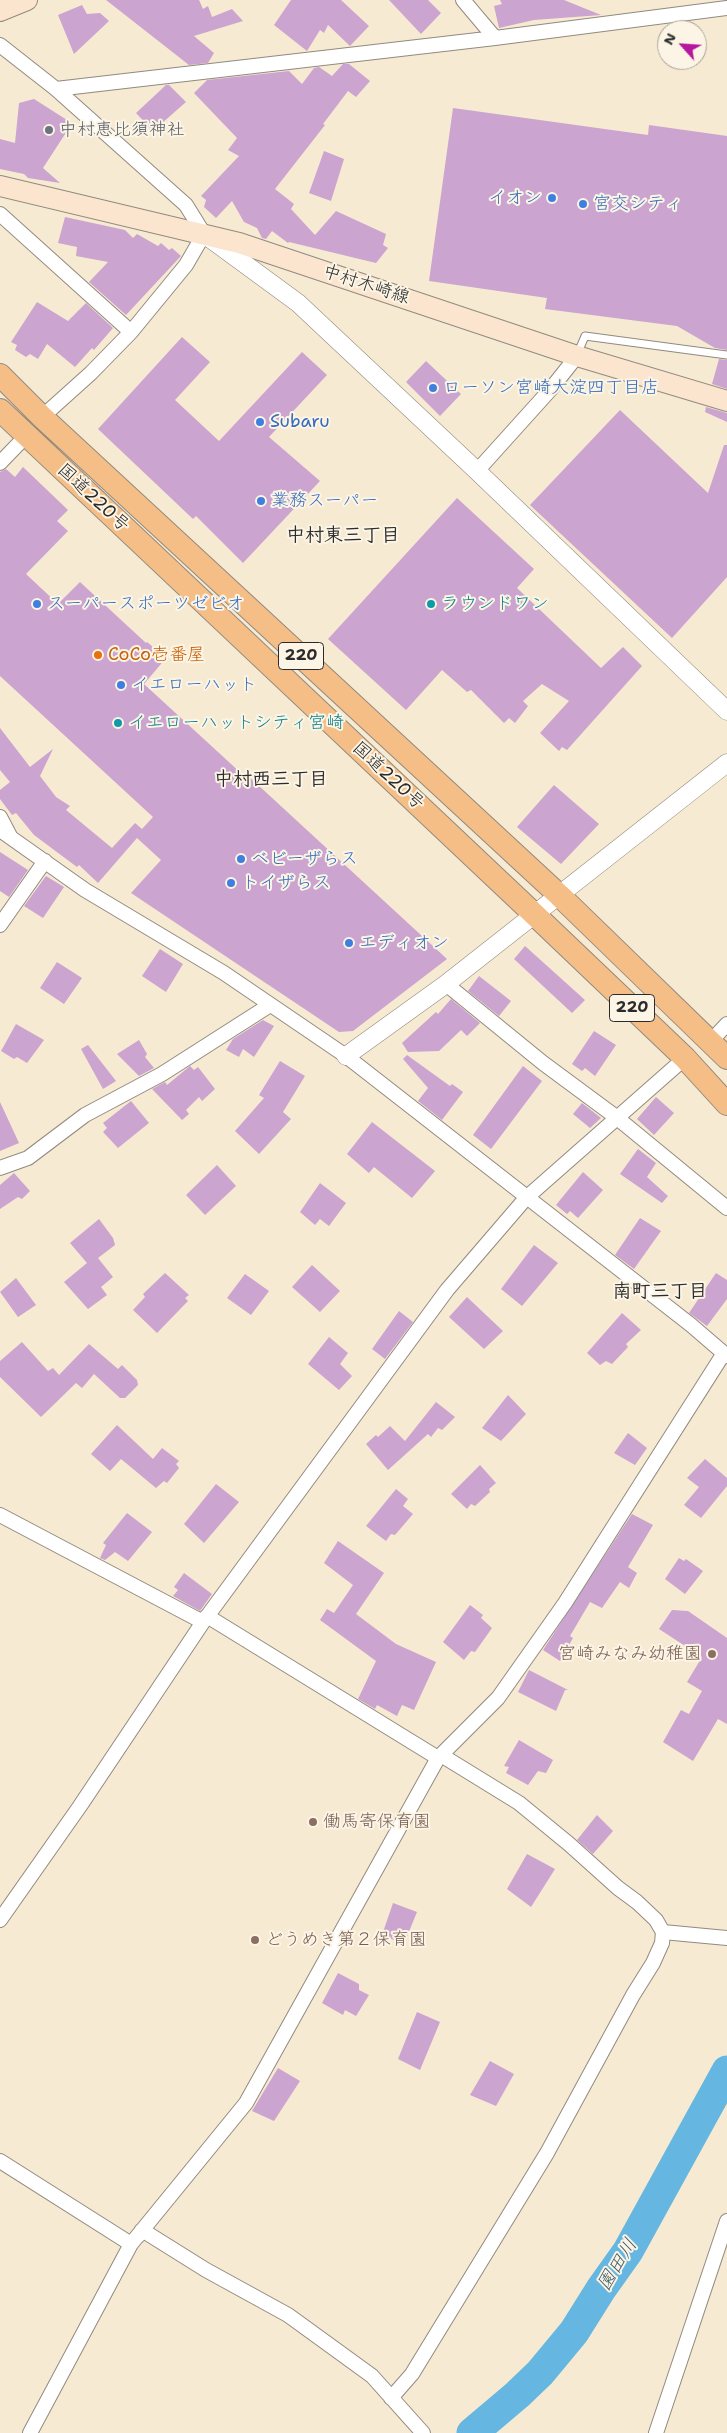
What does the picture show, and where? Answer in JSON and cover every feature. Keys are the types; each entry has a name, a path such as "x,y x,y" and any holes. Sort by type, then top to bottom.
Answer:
{"highway":[{"name":"国道220号","path":"0,375 42,417 560,895 727,1058"},
{"name":"国道220号","path":"0,410 334,729 535,915 685,1058 727,1104"}],"main road":[{"path":"0,11 27,0"},
{"name":"中村木崎線","path":"0,186 239,243 577,356 727,401"}],"street":[{"path":"462,0 495,38"},
{"path":"56,89 495,38 698,6 727,8"},
{"path":"0,45 56,89 186,205 204,234 298,303 477,471 727,711"},
{"path":"0,214 131,332"},
{"path":"42,417 91,373 131,332 186,265 204,234"},
{"path":"477,471 550,390 577,356"},
{"path":"0,463 26,435"},
{"path":"346,1056 446,984 727,763"},
{"path":"0,817 5,833 85,890 224,973 346,1056 726,1355 565,1603 498,1698 439,1757 246,2103 131,2244 30,2433"},
{"path":"0,924 45,861"},
{"path":"446,984 543,1063 616,1117 727,1208"},
{"path":"0,1168 28,1158 85,1115 162,1074 270,1005"},
{"path":"711,1041 727,1024"},
{"path":"0,1920 80,1806 205,1619 448,1290 526,1198 685,1058"},
{"path":"0,1515 205,1619 519,1803 637,1902 656,1920 663,1932 662,1943 654,1963 633,1995 547,2153 412,2374 390,2398"},
{"path":"663,1932 727,1938"},
{"path":"0,2161 131,2244"},
{"path":"656,2433 727,2221"},
{"path":"142,2230 206,2270 288,2315 372,2376 390,2398 423,2432"}],"lane":[{"path":"577,356 584,336 727,355"}],"building":[{"path":"106,0 199,0 203,9 208,6 212,17 232,9 243,21 194,36 214,53 208,63 189,65"},
{"path":"291,0 341,0 369,26 350,46 328,25 324,33 320,30 307,51 274,25"},
{"path":"389,0 428,0 441,13 421,34"},
{"path":"500,0 564,0 601,15 534,20 499,28 494,6 502,4"},
{"path":"82,5 87,14 100,13 109,21 74,54 58,15"},
{"path":"343,64 349,64 370,81 356,97 348,91 323,124 325,125 275,189 294,204 291,209 315,235 336,211 386,234 383,245 388,248 376,263 288,243 272,231 266,239 262,238 257,228 244,222 232,201 216,218 204,207 206,200 201,196 239,156 228,150 237,138 194,93 207,80 289,71 302,84 314,68 319,67 332,76"},
{"path":"166,85 169,85 186,102 153,131 136,113"},
{"path":"34,99 67,120 64,125 69,128 43,168 60,183 28,178 24,174 0,169 0,139 15,143 19,103"},
{"name":"宮交シティ","path":"453,108 648,135 649,125 727,136 727,350 715,348 677,326 545,309 547,298 429,281"},
{"path":"324,151 344,159 331,201 309,193"},
{"path":"65,217 125,230 133,238 137,234 158,246 161,243 169,250 172,248 181,256 126,315 89,282 108,262 76,256 77,247 58,243"},
{"path":"37,302 68,321 86,303 113,328 94,350 92,348 75,367 47,344 38,359 30,354 26,357 15,350 17,345 11,342"},
{"path":"182,337 210,362 175,400 219,441 302,352 327,375 269,437 320,481 243,563 196,516 193,519 98,429"},
{"path":"719,359 727,360 727,389 712,384"},
{"name":"ローソン宮崎大淀四丁目店","path":"426,361 461,394 440,416 406,382"},
{"path":"706,407 727,413 727,422 705,412"},
{"path":"620,410 708,493 724,445 727,445 727,577 672,638 530,505"},
{"path":"23,467 68,510 57,521 68,531 26,574 58,604 80,582 146,643 166,658 144,684 243,775 245,773 447,959 353,1031 339,1032 131,893 161,860 137,838 98,883 79,865 77,867 34,835 16,813 12,815 0,799 0,790 10,782 0,770 0,728 30,767 53,749 40,776 56,797 70,806 66,810 112,848 135,823 142,829 153,817 0,676 0,472 6,469 15,477"},
{"path":"457,498 534,569 517,588 601,668 623,647 642,666 567,750 562,747 559,751 540,733 569,701 542,684 523,701 528,706 515,723 509,718 504,723 471,690 467,692 442,670 406,710 328,639"},
{"path":"554,785 599,824 561,864 517,827"},
{"path":"0,852 28,870 9,897 0,891"},
{"path":"46,876 64,887 43,918 24,906"},
{"path":"525,946 585,1000 572,1013 514,959"},
{"path":"160,949 183,964 166,992 142,976"},
{"path":"57,962 82,978 64,1004 40,988"},
{"path":"479,976 511,1001 499,1016 468,991"},
{"path":"451,999 480,1023 467,1036 461,1030 439,1051 408,1052 402,1043 436,1012 438,1014"},
{"path":"263,1020 274,1026 254,1057 243,1049 239,1057 226,1050 233,1039"},
{"path":"16,1024 44,1040 27,1063 17,1057 14,1059 1,1051"},
{"path":"594,1031 616,1045 595,1076 585,1068 582,1071 572,1064"},
{"path":"139,1040 147,1054 145,1057 154,1068 139,1076 117,1054"},
{"path":"88,1045 116,1081 103,1089 81,1049"},
{"path":"407,1055 450,1086 452,1084 463,1092 442,1120 418,1101 428,1088 403,1059"},
{"path":"280,1061 305,1076 283,1112 291,1119 259,1154 235,1131 264,1098 259,1095"},
{"path":"190,1066 194,1070 198,1067 215,1089 202,1101 199,1097 186,1110 189,1114 182,1120 152,1089 165,1082 167,1085"},
{"path":"523,1066 542,1081 491,1149 473,1135"},
{"path":"656,1097 674,1113 654,1135 637,1119"},
{"path":"131,1101 149,1123 118,1148 103,1132 107,1128 103,1123"},
{"path":"0,1102 19,1143 0,1151"},
{"path":"582,1103 601,1118 590,1128 573,1114"},
{"path":"372,1122 435,1171 412,1198 374,1167 369,1173 347,1154"},
{"path":"638,1149 656,1163 647,1177 668,1196 662,1203 620,1174"},
{"path":"217,1165 236,1186 205,1215 186,1195"},
{"path":"583,1172 603,1190 578,1218 570,1211 567,1214 556,1205"},
{"path":"14,1173 30,1191 22,1199 18,1197 0,1209 0,1185"},
{"path":"320,1183 346,1203 329,1226 320,1219 315,1225 300,1212"},
{"path":"640,1218 661,1231 634,1269 615,1255"},
{"path":"99,1219 113,1238 115,1245 98,1258 113,1277 101,1287 107,1295 88,1309 64,1282 87,1263 70,1243"},
{"path":"534,1245 558,1263 522,1306 501,1289"},
{"path":"312,1265 340,1291 320,1312 292,1287"},
{"path":"165,1273 189,1295 185,1298 188,1301 157,1333 133,1310 145,1297 143,1294"},
{"path":"716,1273 727,1280 727,1299 707,1326 689,1313"},
{"path":"245,1274 269,1291 251,1315 227,1298"},
{"path":"16,1278 36,1305 18,1317 0,1292"},
{"path":"467,1297 503,1331 484,1349 449,1317"},
{"path":"399,1311 413,1322 385,1359 372,1349"},
{"path":"622,1313 641,1330 626,1344 628,1347 612,1364 606,1361 600,1365 587,1353"},
{"path":"329,1337 348,1353 340,1364 352,1376 339,1390 308,1364"},
{"path":"22,1342 48,1371 53,1368 59,1375 89,1344 118,1369 122,1365 137,1380 138,1385 125,1398 120,1398 94,1374 82,1388 76,1383 41,1417 0,1377 0,1361"},
{"path":"508,1395 526,1414 501,1441 482,1428"},
{"path":"436,1402 455,1417 442,1430 438,1428 431,1437 428,1434 388,1470 366,1444 376,1435 378,1437 390,1426 405,1441"},
{"path":"117,1425 153,1459 162,1448 179,1461 176,1464 179,1468 167,1483 164,1481 156,1488 121,1459 110,1471 91,1454"},
{"path":"628,1433 647,1448 635,1465 614,1453"},
{"path":"705,1459 727,1478 727,1486 701,1518 684,1505 699,1487 687,1478"},
{"path":"480,1465 496,1483 489,1489 490,1492 475,1506 471,1504 467,1509 451,1494"},
{"path":"216,1484 239,1502 204,1543 184,1524"},
{"path":"396,1489 408,1499 403,1506 413,1514 395,1535 391,1534 386,1541 366,1526"},
{"path":"127,1513 152,1532 128,1561 115,1552 105,1560 100,1558 106,1545 103,1543"},
{"path":"632,1514 653,1525 628,1567 637,1573 629,1588 620,1582 602,1608 590,1602 570,1636 573,1638 560,1661 543,1650"},
{"path":"338,1541 384,1573 356,1614 396,1644 436,1662 414,1710 402,1705 397,1716 377,1705 375,1709 358,1699 376,1661 320,1620 327,1609 334,1613 353,1585 324,1563"},
{"path":"679,1558 684,1561 686,1559 703,1571 685,1594 665,1579"},
{"path":"184,1573 212,1594 200,1611 173,1596 178,1590 174,1587"},
{"path":"470,1605 483,1615 481,1618 492,1628 475,1652 471,1651 464,1660 443,1642"},
{"path":"672,1610 688,1611 727,1638 727,1724 718,1719 693,1761 663,1742 681,1710 689,1714 702,1691 687,1682 702,1657 659,1629"},
{"path":"529,1670 568,1690 565,1690 556,1711 518,1692"},
{"path":"519,1740 553,1760 546,1773 538,1771 528,1785 506,1773 509,1767 504,1766"},
{"path":"597,1815 613,1831 593,1854 577,1840"},
{"path":"527,1854 555,1869 531,1907 507,1889"},
{"path":"393,1903 417,1912 404,1944 382,1935"},
{"path":"338,1973 359,1984 359,1990 369,1995 356,2016 345,2010 343,2015 322,2003"},
{"path":"417,2012 440,2022 420,2070 398,2059"},
{"path":"490,2061 514,2074 496,2106 470,2095"},
{"path":"278,2068 300,2081 274,2121 252,2111"}],"waterway":[{"name":"園田川","path":"472,2433 540,2373 574,2332 628,2251 727,2071"}],"place":[{"name":"中村恵比須神社","path":"49,130"},
{"name":"イオン","path":"552,198"},
{"name":"宮交シティ","path":"583,204"},
{"name":"ローソン宮崎大淀四丁目店","path":"433,388"},
{"name":"Subaru","path":"260,422"},
{"name":"業務スーパー","path":"261,501"},
{"name":"スーパースポーツゼビオ","path":"37,604"},
{"name":"ラウンドワン","path":"431,604"},
{"name":"CoCo壱番屋","path":"98,655"},
{"name":"イエローハット","path":"121,685"},
{"name":"イエローハットシティ宮崎","path":"118,723"},
{"name":"ベビーザらス","path":"241,859"},
{"name":"トイザらス","path":"231,883"},
{"name":"エディオン","path":"349,943"},
{"name":"宮崎みなみ幼稚園","path":"712,1654"},
{"name":"働馬寄保育園","path":"313,1822"},
{"name":"どうめき第２保育園","path":"255,1940"}],"district":[{"name":"中村東三丁目","path":"343,536"},
{"name":"中村西三丁目","path":"271,780"},
{"name":"南町三丁目","path":"660,1292"}]}
